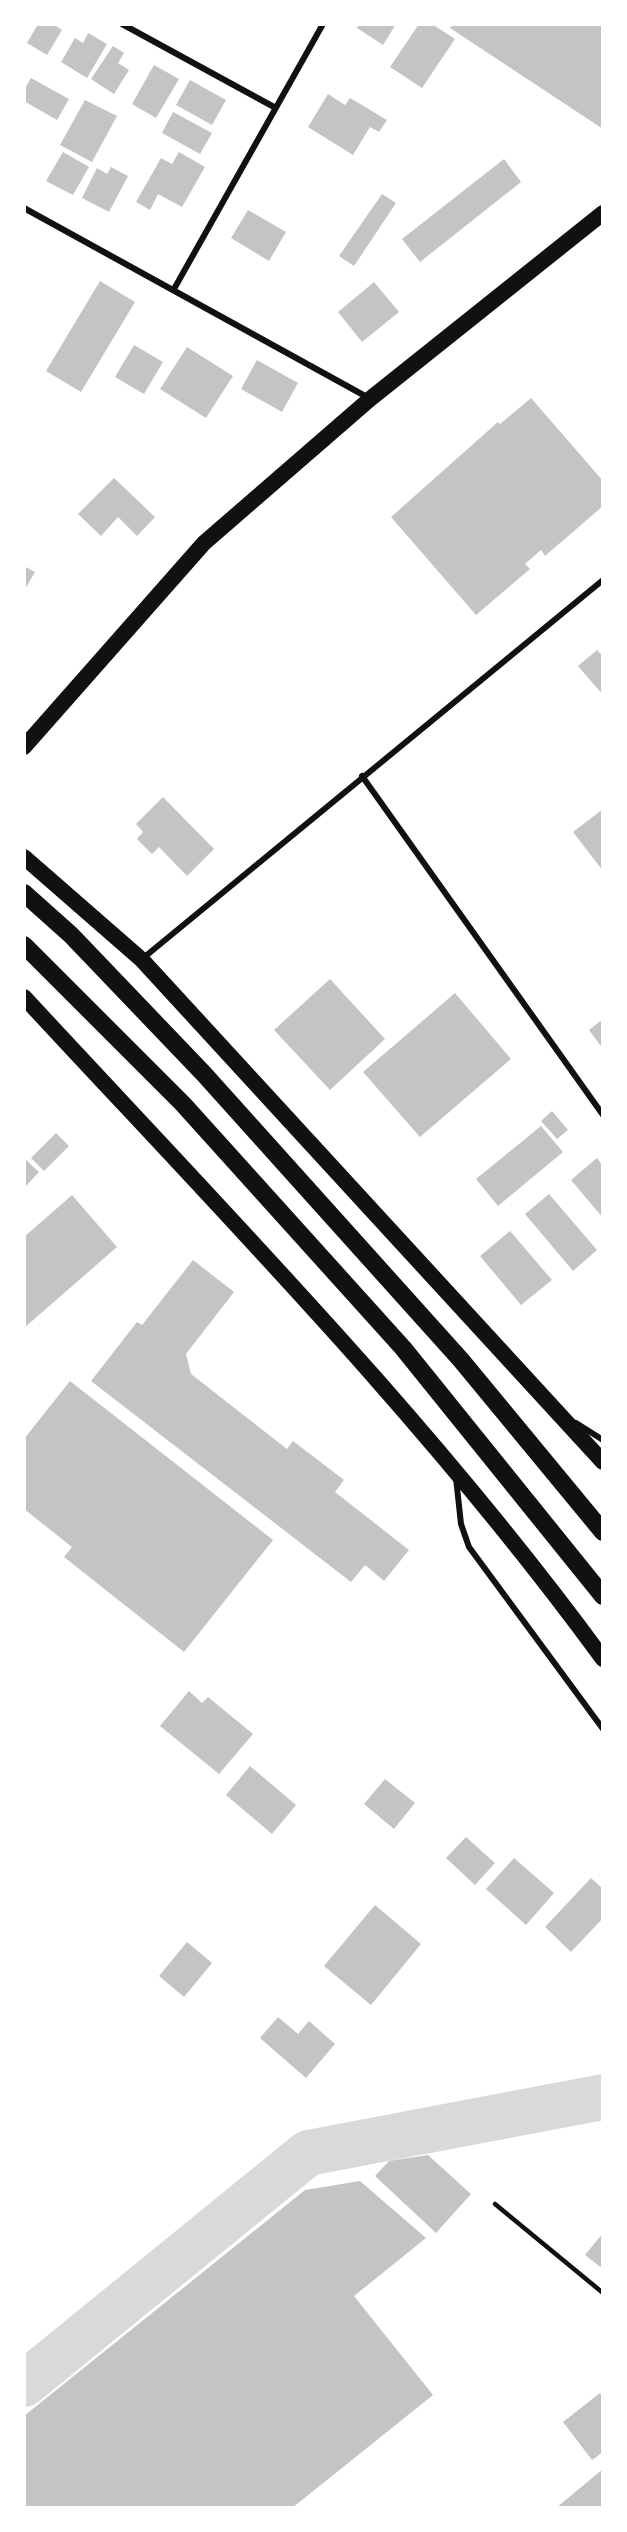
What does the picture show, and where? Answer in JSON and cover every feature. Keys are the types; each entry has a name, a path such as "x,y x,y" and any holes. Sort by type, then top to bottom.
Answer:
{"highway":[{"path":"24,747 204,543 370,399 603,213"},
{"path":"24,857 142,960 603,1462"},
{"path":"24,893 70,935 212,1083 461,1360 603,1532"},
{"path":"24,945 183,1104 403,1348 603,1596"},
{"path":"24,997 373,1374 538,1569 603,1659"}],"street":[{"path":"122,24 274,107"},
{"path":"174,289 274,107 323,24"},
{"path":"24,208 370,399"},
{"path":"142,960 362,776 603,580"},
{"path":"362,776 603,1115"},
{"path":"553,1408 603,1440"},
{"path":"455,1471 461,1524 469,1547 603,1729"}],"lane":[{"path":"495,2204 603,2293"}],"building":[{"path":"38,24 53,24 62,30 47,55 27,43"},
{"path":"359,24 396,24 383,45 357,28"},
{"path":"419,24 432,24 455,39 422,88 390,67"},
{"path":"453,24 603,24 603,129 450,28"},
{"path":"88,33 107,44 87,78 61,62 75,38 83,43"},
{"path":"113,46 124,53 118,63 129,70 114,94 91,79"},
{"path":"154,65 179,79 156,118 132,104"},
{"path":"31,78 69,99 57,120 24,101 24,90"},
{"path":"190,80 226,100 212,125 176,105"},
{"path":"328,94 345,105 350,98 387,120 379,132 370,127 353,155 308,127"},
{"path":"85,100 117,116 92,162 60,145"},
{"path":"173,112 212,133 200,154 162,133"},
{"path":"63,152 89,167 73,195 46,181"},
{"path":"179,152 205,167 182,207 158,194 150,210 136,202 161,158 172,164"},
{"path":"504,159 521,182 420,262 402,239"},
{"path":"111,167 128,176 109,212 82,198 97,168 107,174"},
{"path":"382,194 396,203 354,266 339,256"},
{"path":"248,210 286,232 269,261 231,238"},
{"path":"100,281 135,302 81,392 46,371"},
{"path":"374,282 399,312 362,342 338,312"},
{"path":"134,345 163,362 144,394 115,377"},
{"path":"187,347 233,376 206,418 160,389"},
{"path":"257,360 298,383 282,412 241,389"},
{"path":"531,398 603,481 603,506 545,556 541,550 525,564 530,569 476,615 391,517 498,422 500,424"},
{"path":"114,478 155,517 137,536 118,517 101,536 78,514"},
{"path":"24,566 35,572 24,591"},
{"path":"597,650 603,656 603,695 578,666"},
{"path":"163,797 214,849 187,876 159,847 152,854 137,839 143,832 136,824"},
{"path":"603,809 603,871 573,832"},
{"path":"330,979 385,1039 330,1090 274,1030"},
{"path":"455,993 511,1059 420,1137 363,1072"},
{"path":"603,1019 603,1049 589,1030"},
{"path":"552,1111 568,1130 557,1139 541,1121"},
{"path":"541,1126 563,1152 498,1206 476,1179"},
{"path":"56,1133 69,1146 44,1171 31,1158"},
{"path":"24,1158 39,1172 24,1188"},
{"path":"597,1158 603,1166 603,1218 571,1180"},
{"path":"549,1194 597,1250 573,1271 525,1214"},
{"path":"72,1195 117,1247 24,1328 24,1237"},
{"path":"510,1231 552,1280 521,1305 480,1256"},
{"path":"193,1260 234,1292 186,1354 191,1374 287,1449 293,1441 344,1480 335,1492 409,1550 384,1581 365,1565 351,1582 91,1381 137,1322 142,1325"},
{"path":"70,1381 273,1540 184,1652 64,1557 72,1547 24,1509 24,1439"},
{"path":"189,1691 202,1703 208,1697 253,1734 219,1774 160,1726"},
{"path":"250,1766 296,1805 272,1834 226,1795"},
{"path":"385,1779 415,1803 394,1829 364,1804"},
{"path":"466,1837 495,1863 475,1885 446,1858"},
{"path":"514,1858 554,1893 526,1925 486,1889"},
{"path":"591,1878 603,1889 603,1918 571,1952 545,1927"},
{"path":"375,1905 421,1944 371,2005 324,1966"},
{"path":"187,1942 212,1963 184,1997 159,1976"},
{"path":"278,2017 298,2034 309,2021 335,2044 306,2078 260,2038"},
{"path":"428,2155 471,2194 436,2233 375,2176 389,2161"},
{"path":"360,2181 426,2238 354,2296 433,2395 292,2508 24,2508 24,2416 305,2190"},
{"path":"603,2233 603,2269 585,2255"},
{"path":"600,2393 603,2398 603,2452 592,2460 563,2422"},
{"path":"603,2469 603,2508 556,2508"}],"waterway":[{"path":"24,2384 308,2153 603,2097"}]}
